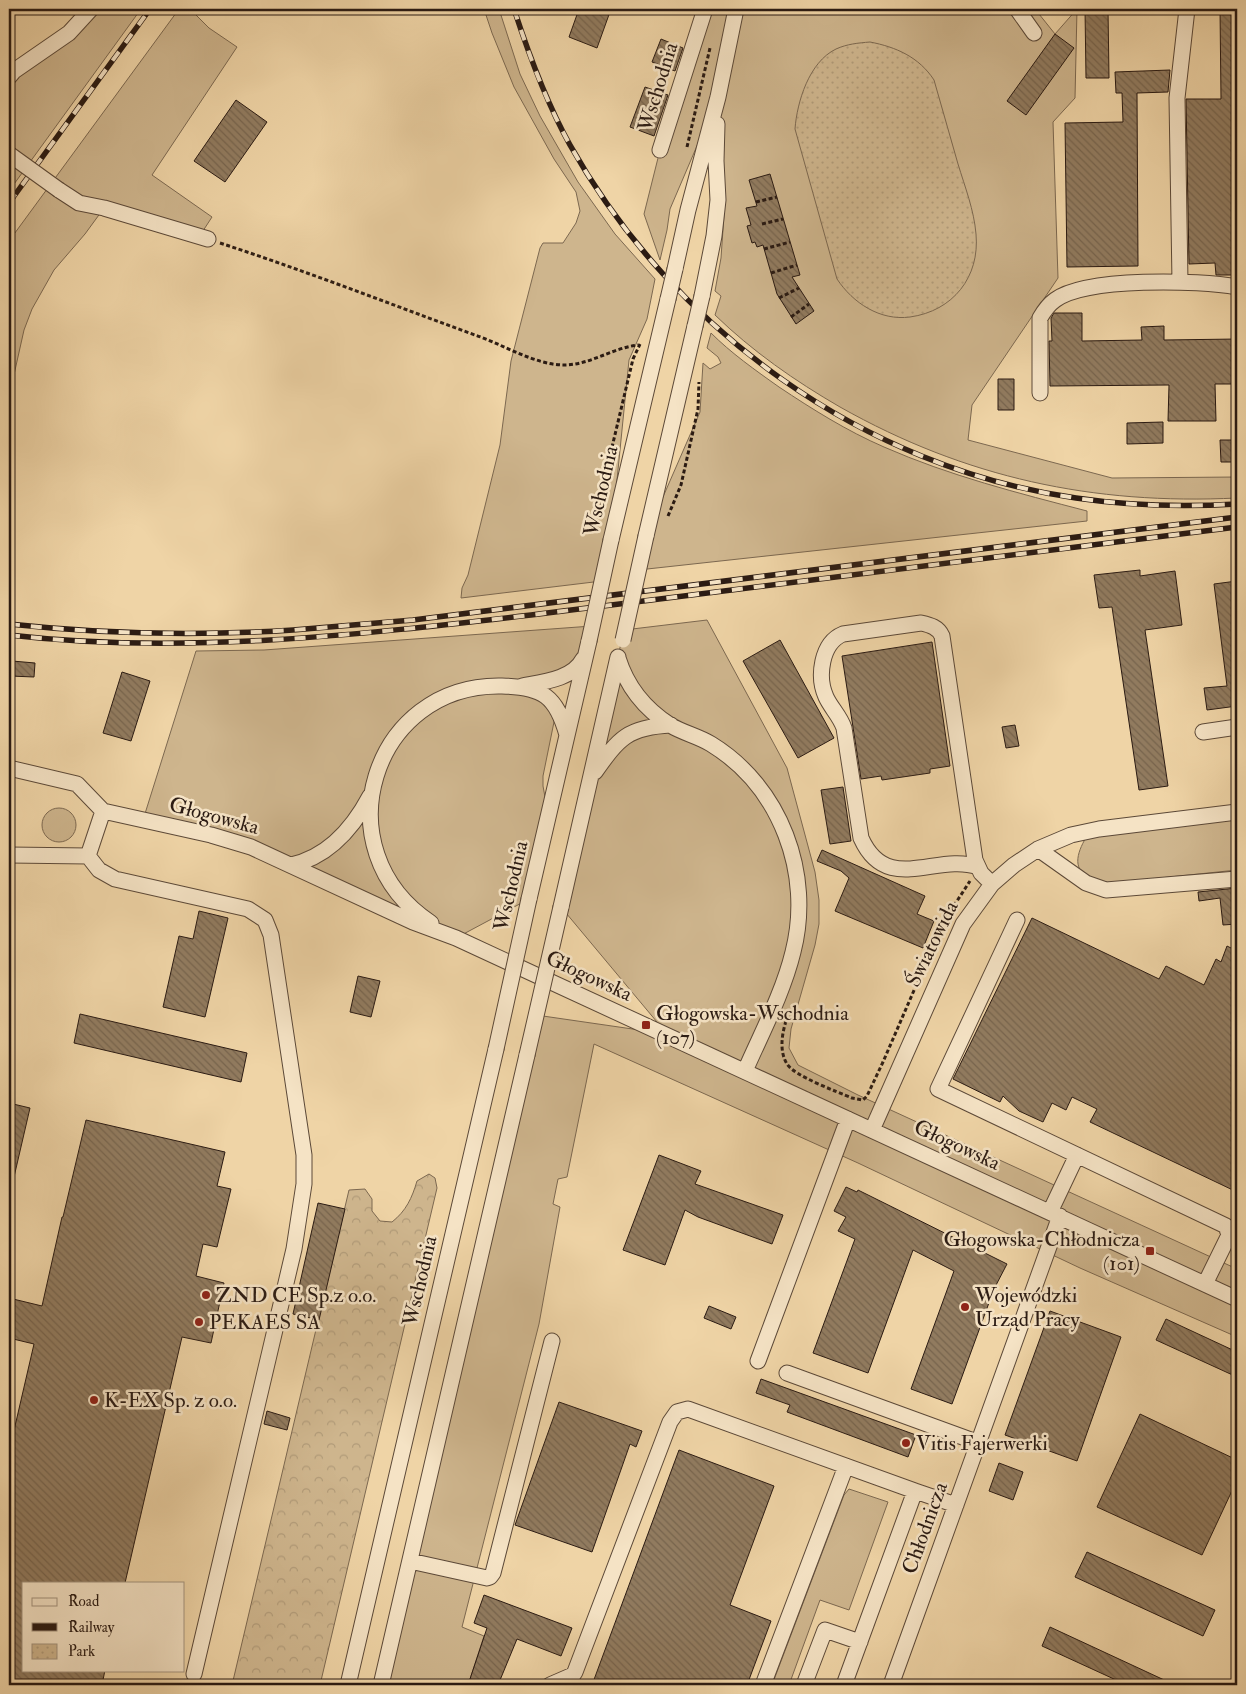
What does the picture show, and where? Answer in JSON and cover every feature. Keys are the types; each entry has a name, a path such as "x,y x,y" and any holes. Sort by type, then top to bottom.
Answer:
{"street":[{"path":"9,77 69,33 90,9"},
{"name":"Wschodnia","path":"660,150 704,9"},
{"name":"Wschodnia","path":"348,1685 496,1048 611,540 688,210 718,97 736,9"},
{"path":"1017,9 1034,34"},
{"path":"1180,282 1177,98 1187,9"},
{"name":"Wschodnia","path":"381,1685 702,296 714,236 718,200 716,161 718,97"},
{"path":"9,154 79,203 104,208 208,239"},
{"path":"1040,393 1040,318 1054,300 1067,294 1102,285 1180,282 1216,283 1237,287"},
{"path":"978,867 964,864 894,868 881,863 864,845 861,838 844,728 840,718 826,698 823,689 823,661 826,650 836,637 843,634 921,624 929,625 940,631 975,860 978,867 980,873 992,884"},
{"path":"456,938 413,910 396,892 385,873 376,853 370,832 372,792 379,767 393,742 405,726 427,707 449,695 474,688 520,686 547,681 572,672 580,665 588,647"},
{"path":"618,658 626,680 636,695 671,725 711,744 748,774 774,808 792,850 798,893 798,924 794,951 776,1002 745,1071"},
{"path":"520,686 532,689 548,697 560,712 567,735"},
{"path":"590,779 607,755 628,734 650,726 671,725"},
{"path":"1203,732 1237,728"},
{"path":"9,768 77,784 103,811 88,856"},
{"path":"291,865 310,860 336,842 357,818 372,792"},
{"name":"Głogowska","path":"103,811 224,838 257,849 413,922 456,938 1237,1298"},
{"name":"Światowida","path":"872,1130 963,924 992,884 1014,865 1038,849 1071,835 1099,829 1237,812"},
{"path":"1038,849 1086,883 1106,890 1237,879"},
{"path":"9,855 88,856"},
{"path":"88,856 99,870 115,879 248,909 265,920 271,935 304,1156 304,1184 294,1249 194,1674"},
{"path":"1017,920 938,1089 1226,1226 1229,1235 1205,1284"},
{"path":"758,1361 848,1118"},
{"name":"Chłodnicza","path":"891,1685 978,1443 1055,1214 1077,1155"},
{"path":"410,1561 487,1578 490,1577 495,1564 552,1341"},
{"path":"787,1372 978,1443"},
{"path":"550,1685 573,1675 575,1672 670,1422 677,1412 688,1409 956,1505"},
{"path":"763,1685 846,1466"},
{"path":"844,1685 915,1490"},
{"path":"804,1685 825,1630 860,1642"}],"path":[{"path":"756,202 776,197"},
{"path":"762,224 783,219"},
{"path":"208,239 551,363 565,365 576,363 600,357 626,346 638,345"},
{"path":"764,249 790,242"},
{"path":"771,272 797,265"},
{"path":"779,298 799,288"},
{"path":"791,317 809,304"},
{"path":"664,524 681,485 698,409 699,380"},
{"path":"787,1019 781,1048 787,1064 795,1072 852,1098 863,1100 868,1096 944,922 968,882"}],"green space":[{"path":"91,9 141,9 9,191 9,77"},
{"path":"179,9 195,9 194,13 209,28 237,47 152,175 212,217 199,237 104,208 85,234 54,270 32,309 24,330 9,397 9,241"},
{"path":"484,9 499,9 520,74 540,116 578,182 615,234 655,279 647,319 629,360 611,540 602,581 461,598 462,588 468,575 500,445 511,361 540,248 543,243 563,243 576,223 580,211 576,192 554,159 514,87"},
{"path":"705,9 1035,9 1055,34 1077,9 1075,98 1053,122 1058,278 972,405 968,440 1112,478 1237,477 1237,498 1184,499 1132,497 1081,491 1032,482 983,469 887,432 840,407 774,365 729,328 715,315 721,296 715,291 721,258 724,215 718,200 717,99 670,209 660,260 644,214 660,150"},
{"path":"870,42 906,54 921,65 934,80 975,225 976,250 973,264 968,278 961,289 939,308 910,317 888,316 868,308 851,296 837,279 795,129 802,95 818,63 836,49 857,43"},
{"path":"711,333 752,368 779,387 857,434 934,467 1087,511 1087,521 638,570 646,536 700,412 703,363 710,369 721,363 718,357 707,348"},
{"path":"707,620 787,768 815,872 819,900 819,924 815,945 791,1029 789,1048 798,1065 858,1095 1237,1269 1237,1337 1080,1268 858,1163 594,1044 567,1177 558,1179 553,1204 560,1207 539,1324 462,1627 484,1636 468,1685 381,1685 536,1015 667,1034 561,907 624,630"},
{"path":"592,626 586,653 538,694 555,717 543,776 547,808 529,899 456,938 291,865 143,820 196,651 264,650"},
{"path":"59,808 66,809 71,813 75,818 75,832 71,837 66,841 59,842 52,841 47,837 43,832 42,825 43,818 47,813 52,809"},
{"path":"1237,812 1237,870 1102,884 1084,874 1078,864 1079,852 1090,831"},
{"path":"429,1174 435,1178 437,1188 320,1685 232,1685 349,1190 365,1189 372,1199 372,1211 380,1221 392,1222 408,1204 417,1181"},
{"path":"849,1489 888,1502 849,1610 820,1600 789,1685 772,1685 844,1495"}],"building":[{"path":"579,9 611,9 597,48 569,37"},
{"path":"1085,9 1108,9 1109,78 1086,78"},
{"path":"1220,9 1237,9 1237,262 1234,263 1234,275 1216,275 1215,263 1189,264 1186,99 1221,99"},
{"path":"1055,34 1074,48 1026,115 1007,101"},
{"path":"661,39 683,48 675,71 652,62"},
{"path":"1170,70 1168,92 1137,93 1138,266 1067,267 1065,123 1123,122 1122,93 1116,93 1115,72"},
{"path":"645,87 668,95 654,136 630,127"},
{"path":"236,100 267,122 225,182 194,161"},
{"path":"770,174 800,275 792,277 814,311 796,324 777,294 763,245 757,247 755,242 752,243 747,226 751,225 746,208 757,206 749,180"},
{"path":"1054,313 1082,313 1082,341 1142,340 1141,327 1164,326 1164,340 1237,339 1237,384 1215,384 1216,421 1168,421 1169,385 1050,386 1049,341 1052,341 1051,318"},
{"path":"998,379 1014,379 1014,410 998,410"},
{"path":"1163,422 1163,443 1127,444 1127,423"},
{"path":"1220,440 1237,440 1237,462 1221,462"},
{"path":"1140,570 1140,576 1175,571 1182,625 1145,630 1168,786 1139,790 1112,607 1099,608 1094,575"},
{"path":"1237,581 1237,706 1207,710 1204,688 1227,686 1214,584"},
{"path":"780,640 834,738 798,758 743,661"},
{"path":"932,642 950,766 930,769 930,773 882,780 881,776 861,779 842,656"},
{"path":"12,661 35,663 34,677 10,676"},
{"path":"122,672 150,681 131,741 103,733"},
{"path":"1015,725 1019,746 1006,748 1002,727"},
{"path":"843,787 851,841 830,844 821,790"},
{"path":"822,850 925,896 917,914 934,921 923,948 835,911 849,878 841,871 817,861"},
{"path":"1237,888 1237,924 1223,925 1220,898 1199,901 1198,892"},
{"path":"199,911 228,918 205,1017 163,1007 179,936 193,939"},
{"path":"1032,918 1159,979 1166,966 1204,985 1216,959 1221,962 1227,946 1237,951 1237,1192 1090,1122 1097,1109 1072,1097 1066,1110 1052,1103 1043,1122 1019,1111 1003,1096 1000,1102 953,1079"},
{"path":"358,976 380,981 371,1017 350,1012"},
{"path":"80,1014 247,1053 241,1082 74,1043"},
{"path":"9,1103 30,1108 14,1177 9,1176"},
{"name":"K-EX Sp. z o.o.","path":"86,1120 225,1152 217,1186 231,1189 217,1247 203,1244 196,1276 224,1283 211,1343 182,1337 125,1582 22,1582 22,1672 105,1672 102,1685 9,1685 9,1452 34,1344 9,1338 9,1298 42,1306"},
{"path":"659,1155 701,1171 695,1184 783,1215 772,1244 698,1217 685,1210 665,1265 623,1250"},
{"path":"846,1187 857,1192 858,1190 1007,1264 994,1289 952,1404 911,1389 954,1271 913,1250 868,1373 813,1353 855,1239 838,1231 846,1217 834,1211"},
{"path":"318,1203 345,1209 319,1320 293,1314"},
{"path":"709,1306 736,1317 731,1329 704,1318"},
{"path":"1050,1311 1121,1337 1077,1461 1005,1435"},
{"path":"1166,1319 1237,1352 1237,1377 1156,1340"},
{"path":"761,1379 916,1435 908,1457 787,1412 790,1405 756,1393"},
{"path":"559,1402 642,1431 636,1447 630,1444 592,1552 515,1525"},
{"path":"267,1411 290,1418 287,1430 264,1424"},
{"path":"1140,1414 1237,1460 1237,1480 1202,1555 1097,1507"},
{"path":"679,1450 774,1486 730,1605 771,1621 747,1685 592,1685"},
{"path":"999,1463 1023,1472 1013,1500 989,1491"},
{"path":"1087,1552 1215,1610 1203,1636 1075,1577"},
{"path":"484,1595 572,1628 561,1656 517,1639 498,1685 468,1685 487,1628 474,1623"},
{"path":"1050,1627 1175,1685 1127,1685 1042,1646"}],"railway":[{"path":"9,203 150,9"},
{"path":"514,9 539,78 561,129 613,212 663,274 720,330 783,380 850,422 922,456 998,482 1076,498 1116,503 1177,506 1237,504"},
{"path":"9,624 115,632 222,633 293,630 413,620 1237,517"},
{"path":"9,635 74,641 139,643 205,643 335,635 531,615 1237,527"}],"place":[{"name":"Głogowska-Wschodnia (107)","path":"646,1025"},
{"name":"Głogowska-Chłodnicza (101)","path":"1150,1251"},
{"name":"ZND CE Sp.z o.o.","path":"206,1295"},
{"name":"Wojewódzki Urząd Pracy","path":"965,1307"},
{"name":"PEKAES SA","path":"199,1322"},
{"name":"K-EX Sp. z o.o.","path":"94,1400"},
{"name":"Vitis Fajerwerki","path":"906,1443"}]}
